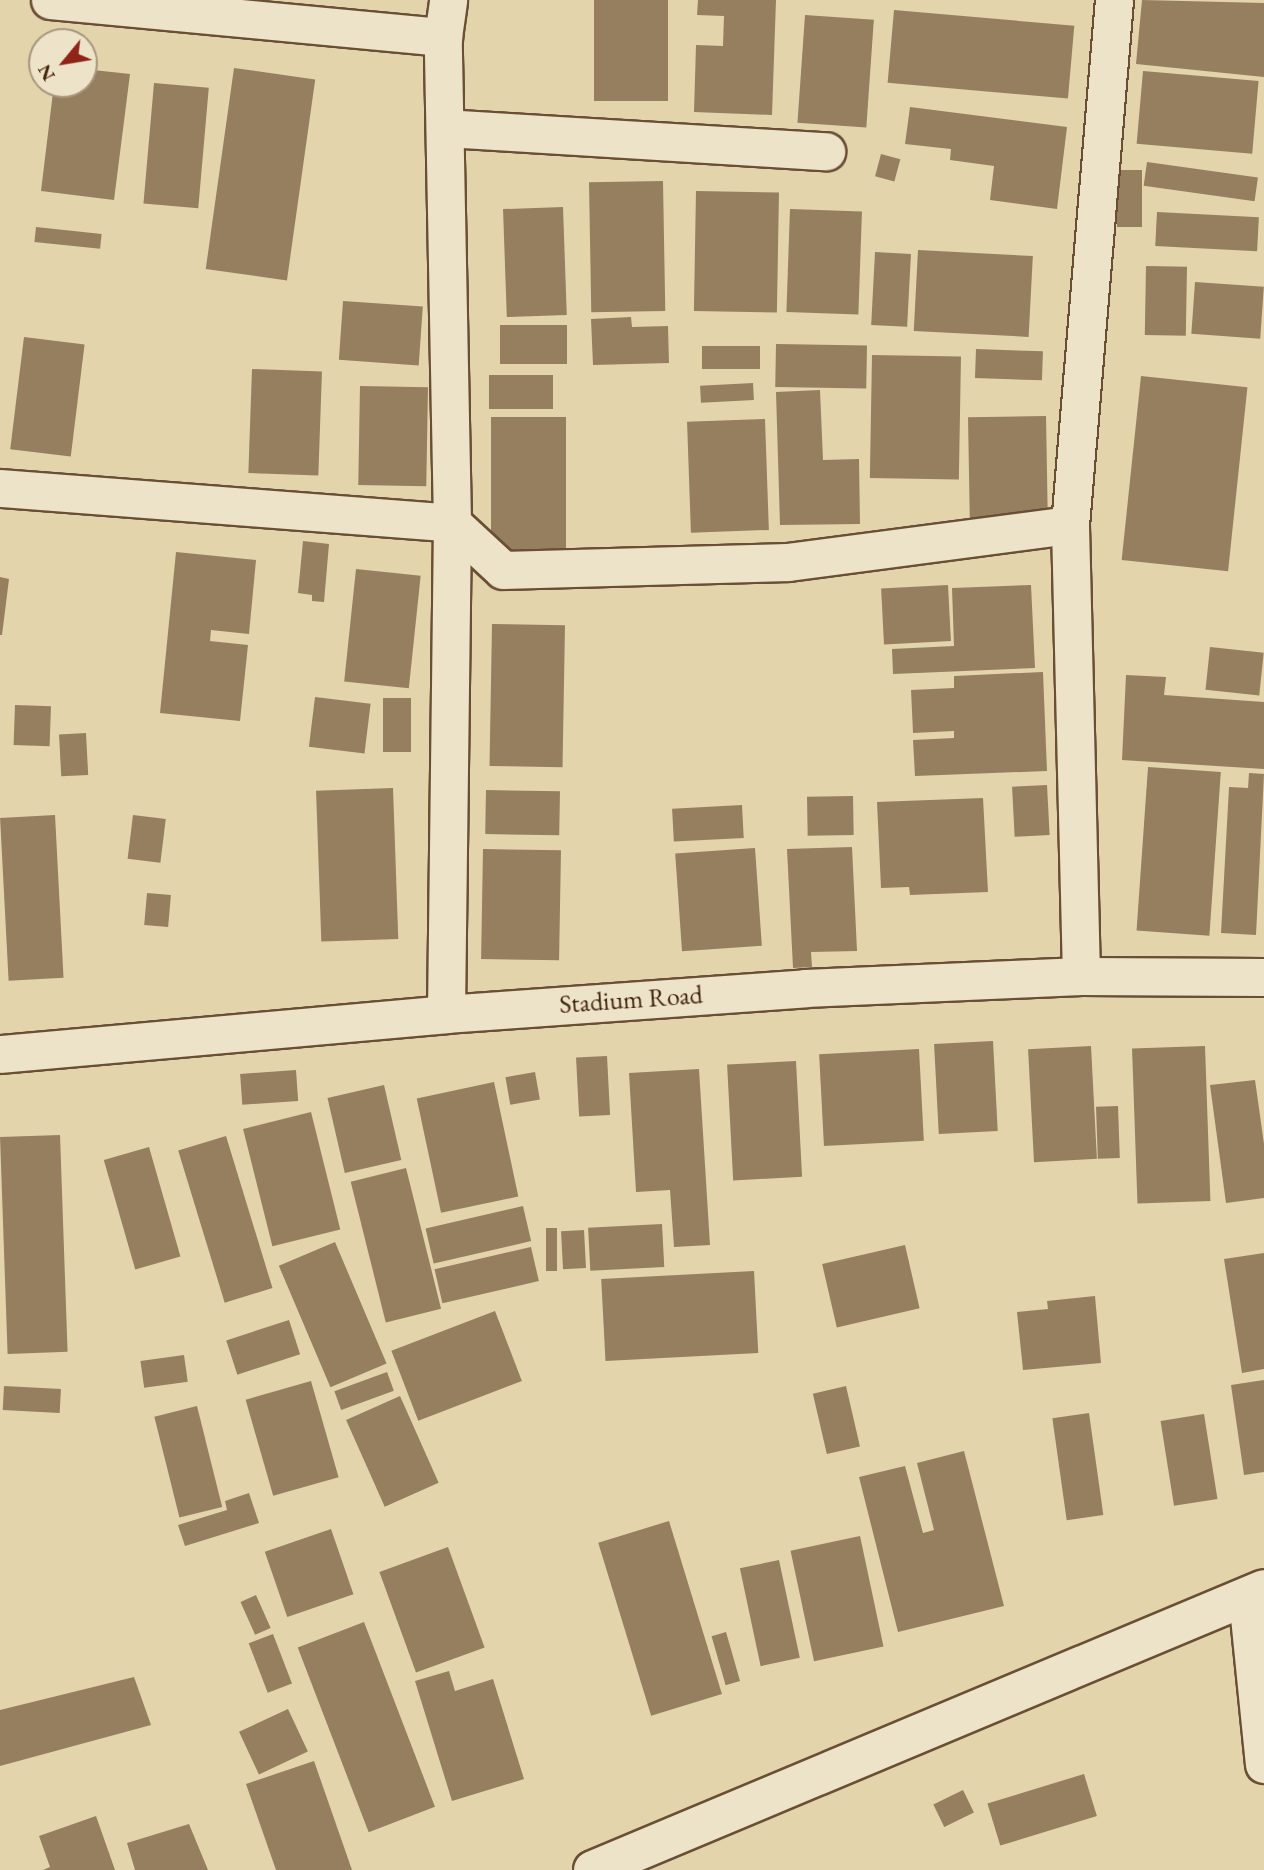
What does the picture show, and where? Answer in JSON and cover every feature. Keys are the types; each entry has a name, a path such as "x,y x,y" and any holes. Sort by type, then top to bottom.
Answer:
{"main road":[{"path":"593,1870 1256,1593"}],"street":[{"path":"50,0 443,37"},
{"path":"446,1014 452,523 443,37 447,0"},
{"path":"1081,976 1070,525 1114,0"},
{"path":"445,128 826,151"},
{"path":"0,488 452,523 503,570 788,562 1070,525"},
{"name":"Stadium Road","path":"0,1054 446,1014 805,988 1081,976 1264,977"},
{"path":"1256,1593 1264,1764"}],"building":[{"path":"594,0 668,0 668,101 594,101"},
{"path":"698,0 776,0 772,115 694,112 696,45 723,46 724,16 697,15"},
{"path":"1142,0 1264,3 1264,77 1136,64"},
{"path":"894,10 1074,26 1068,98 888,83"},
{"path":"805,15 874,20 866,128 797,123"},
{"path":"234,68 315,79 287,280 206,269"},
{"path":"98,71 130,74 114,200 41,191 52,98 98,98"},
{"path":"1143,71 1259,81 1252,154 1137,144"},
{"path":"154,83 209,88 198,208 143,204"},
{"path":"910,107 1067,127 1057,209 990,200 994,166 950,160 951,149 905,144"},
{"path":"881,154 900,159 894,181 875,176"},
{"path":"1147,162 1258,178 1255,201 1144,186"},
{"path":"1117,170 1142,170 1142,227 1117,227"},
{"path":"663,181 665,311 591,312 589,182"},
{"path":"696,191 779,192 777,312 694,311"},
{"path":"563,207 567,315 507,317 503,209"},
{"path":"790,209 862,212 858,314 786,312"},
{"path":"1157,212 1259,217 1257,251 1155,246"},
{"path":"36,227 102,234 100,249 34,242"},
{"path":"918,250 1033,256 1029,337 914,331"},
{"path":"875,252 911,254 907,327 871,325"},
{"path":"1146,266 1187,267 1186,336 1145,335"},
{"path":"1195,282 1264,287 1260,339 1191,334"},
{"path":"343,301 423,307 419,365 339,360"},
{"path":"631,317 632,327 668,326 669,363 593,365 591,319"},
{"path":"500,325 567,325 567,364 500,364"},
{"path":"24,337 85,344 71,457 10,449"},
{"path":"776,344 867,346 866,389 775,387"},
{"path":"702,346 760,346 760,369 702,369"},
{"path":"976,349 1043,351 1042,380 975,378"},
{"path":"872,355 961,357 959,480 870,478"},
{"path":"252,369 322,371 318,475 248,473"},
{"path":"489,375 553,375 553,409 489,409"},
{"path":"1141,376 1247,387 1228,571 1122,560"},
{"path":"753,383 754,400 701,403 700,386"},
{"path":"360,386 428,387 426,486 358,485"},
{"path":"820,390 823,460 859,459 860,524 780,525 776,392"},
{"path":"1046,416 1048,520 970,521 968,417"},
{"path":"491,417 566,417 566,552 491,552"},
{"path":"765,419 769,530 691,533 687,422"},
{"path":"303,541 329,544 324,602 312,601 312,595 298,593"},
{"path":"176,552 256,560 249,634 211,630 210,641 248,645 240,721 160,713"},
{"path":"356,569 421,576 409,688 344,681"},
{"path":"0,577 9,579 2,635 0,635"},
{"path":"948,585 951,641 884,644 881,589"},
{"path":"1031,585 1035,668 893,674 892,649 954,646 952,588"},
{"path":"492,624 565,625 563,767 490,766"},
{"path":"1210,647 1264,653 1259,695 1206,690"},
{"path":"1043,672 1047,771 915,776 913,740 954,738 954,731 913,733 911,690 954,688 954,676"},
{"path":"1126,675 1166,677 1164,695 1264,702 1264,769 1122,760"},
{"path":"315,697 371,704 364,753 309,747"},
{"path":"383,698 411,698 411,752 383,752"},
{"path":"15,705 51,706 50,746 14,745"},
{"path":"86,733 88,775 61,776 59,734"},
{"path":"1148,767 1221,772 1209,936 1137,931"},
{"path":"1249,773 1264,774 1256,935 1221,933 1229,787 1248,788"},
{"path":"1047,785 1050,835 1015,837 1012,787"},
{"path":"393,788 398,939 321,942 316,791"},
{"path":"486,790 560,791 559,835 485,834"},
{"path":"853,796 854,835 808,836 807,797"},
{"path":"983,798 988,892 910,895 909,887 881,888 877,802"},
{"path":"742,805 744,838 674,842 672,809"},
{"path":"55,815 64,978 9,981 0,818"},
{"path":"133,815 166,819 160,863 128,859"},
{"path":"852,847 857,951 811,952 812,967 793,968 787,849"},
{"path":"755,848 762,946 682,951 675,854"},
{"path":"483,849 561,850 559,960 481,959"},
{"path":"147,893 171,895 168,927 144,925"},
{"path":"993,1041 998,1131 939,1134 934,1044"},
{"path":"1091,1046 1097,1159 1034,1162 1028,1049"},
{"path":"1205,1046 1210,1201 1137,1203 1132,1049"},
{"path":"919,1049 924,1141 824,1146 819,1054"},
{"path":"607,1056 610,1115 579,1117 576,1058"},
{"path":"796,1061 802,1177 733,1180 727,1065"},
{"path":"699,1069 710,1245 674,1247 670,1190 636,1192 629,1073"},
{"path":"296,1070 298,1101 242,1105 240,1074"},
{"path":"535,1072 540,1100 510,1105 505,1077"},
{"path":"1255,1080 1264,1144 1264,1198 1226,1203 1210,1085"},
{"path":"494,1082 518,1196 441,1213 417,1098"},
{"path":"384,1085 401,1160 345,1173 327,1098"},
{"path":"1118,1106 1120,1158 1098,1159 1096,1107"},
{"path":"311,1112 340,1229 272,1246 243,1129"},
{"path":"60,1135 68,1352 8,1354 0,1137"},
{"path":"226,1136 272,1288 225,1303 178,1151"},
{"path":"149,1147 180,1257 135,1270 104,1160"},
{"path":"406,1168 441,1309 386,1322 351,1182"},
{"path":"523,1206 531,1241 434,1264 426,1228"},
{"path":"662,1224 664,1267 590,1271 588,1228"},
{"path":"546,1228 557,1228 557,1271 546,1271"},
{"path":"584,1230 586,1268 563,1269 561,1231"},
{"path":"335,1242 387,1364 330,1387 279,1266"},
{"path":"905,1245 920,1308 837,1327 822,1264"},
{"path":"531,1247 539,1281 442,1303 435,1269"},
{"path":"1264,1253 1264,1369 1242,1373 1224,1259"},
{"path":"754,1271 758,1353 606,1361 601,1279"},
{"path":"1095,1296 1101,1363 1023,1370 1017,1312 1048,1309 1047,1301"},
{"path":"495,1311 522,1381 418,1421 391,1351"},
{"path":"289,1320 300,1354 237,1375 226,1340"},
{"path":"184,1355 188,1382 144,1388 140,1361"},
{"path":"387,1372 394,1391 341,1410 334,1391"},
{"path":"1264,1380 1264,1472 1244,1475 1231,1385"},
{"path":"311,1381 339,1477 273,1496 246,1400"},
{"path":"4,1386 61,1389 60,1413 3,1410"},
{"path":"846,1386 860,1446 827,1454 813,1394"},
{"path":"400,1396 439,1483 385,1507 346,1420"},
{"path":"197,1406 222,1507 179,1518 154,1417"},
{"path":"1089,1413 1103,1515 1067,1520 1052,1418"},
{"path":"1204,1414 1217,1499 1174,1506 1161,1421"},
{"path":"964,1451 1004,1606 898,1632 859,1477 905,1466 923,1533 934,1530 917,1463"},
{"path":"249,1493 259,1523 185,1546 178,1525 227,1510 225,1501"},
{"path":"669,1521 722,1694 651,1716 598,1543"},
{"path":"331,1529 353,1594 287,1617 265,1552"},
{"path":"860,1536 883,1647 814,1661 791,1551"},
{"path":"448,1547 485,1648 416,1673 379,1572"},
{"path":"779,1560 800,1658 761,1666 740,1568"},
{"path":"256,1595 271,1628 255,1635 240,1602"},
{"path":"364,1622 435,1807 369,1832 298,1647"},
{"path":"726,1632 740,1681 726,1685 712,1636"},
{"path":"273,1634 292,1683 268,1693 249,1643"},
{"path":"449,1671 455,1691 493,1679 524,1779 452,1801 415,1681"},
{"path":"134,1677 151,1725 0,1766 0,1710"},
{"path":"288,1709 308,1752 259,1774 239,1732"},
{"path":"314,1761 352,1870 276,1870 246,1784"},
{"path":"1084,1774 1097,1816 1000,1846 987,1804"},
{"path":"963,1790 974,1812 944,1827 933,1804"},
{"path":"96,1816 115,1870 43,1870 50,1867 39,1836"},
{"path":"189,1824 208,1870 135,1870 127,1843"}]}
